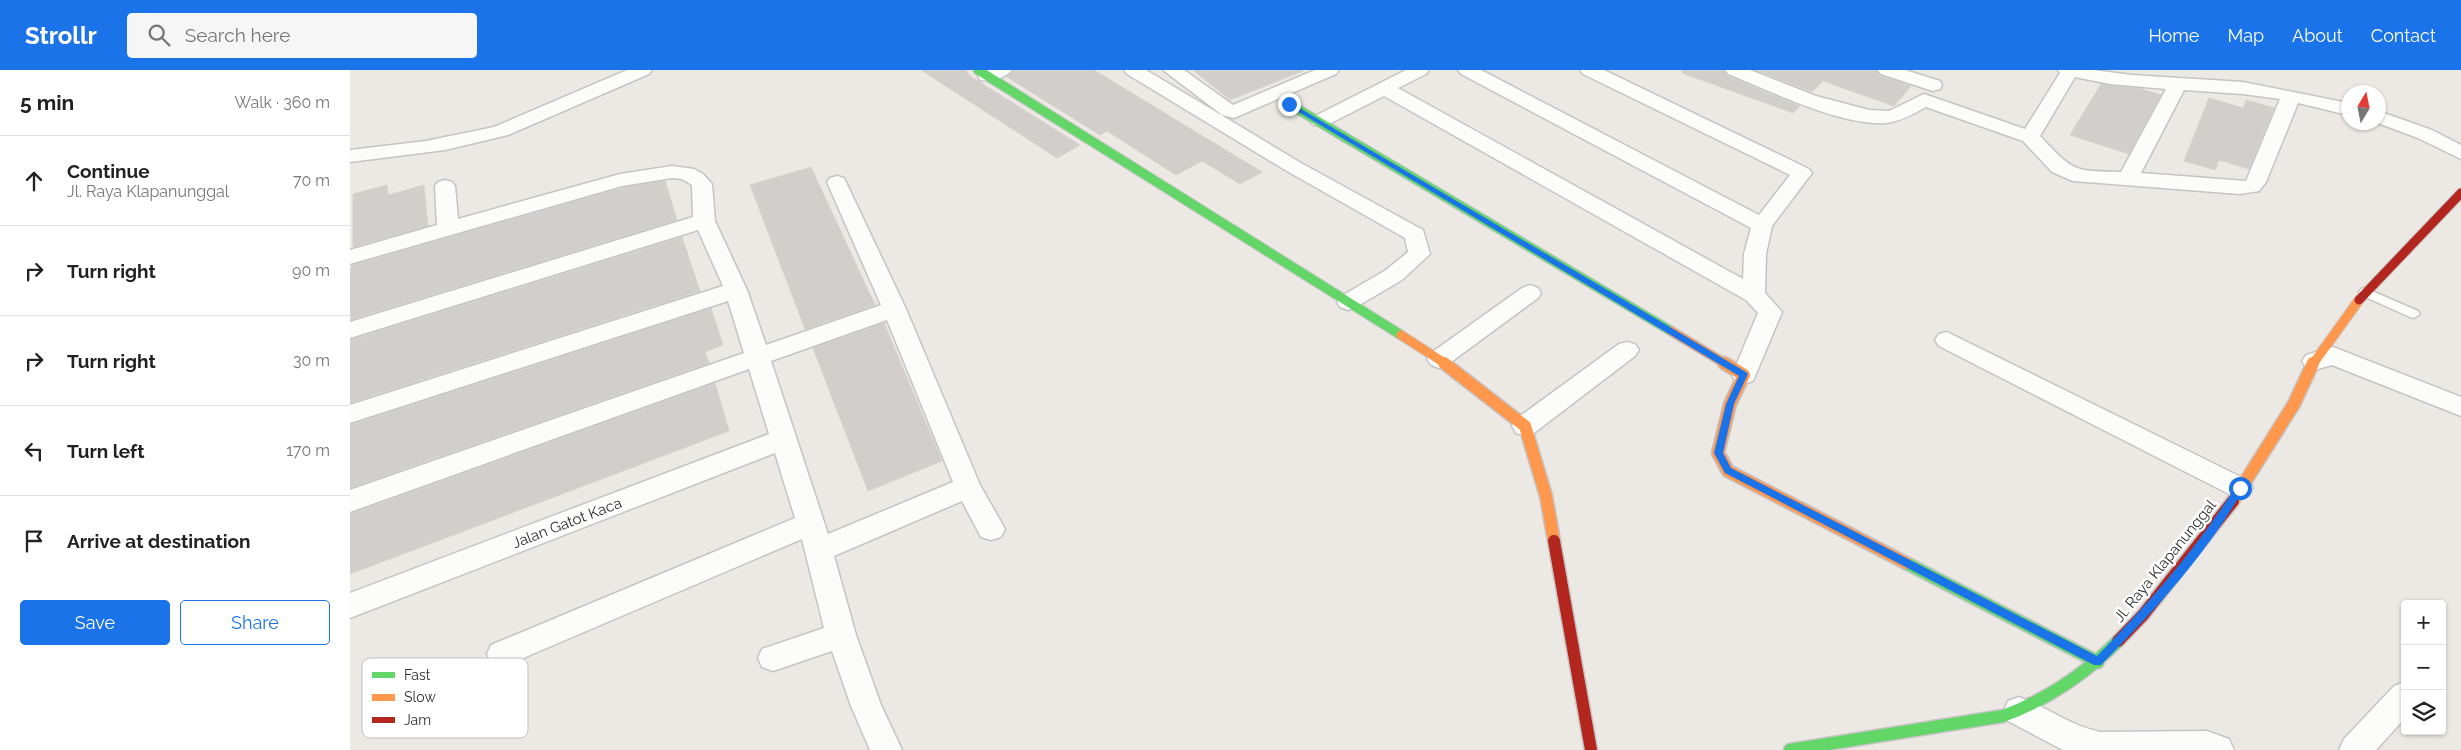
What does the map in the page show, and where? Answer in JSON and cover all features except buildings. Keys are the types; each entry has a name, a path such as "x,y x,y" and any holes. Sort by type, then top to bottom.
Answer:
{"street":[{"path":"350,156 432,147 501,131 643,70"},
{"path":"1134,70 1294,167 1415,234 1419,254 1394,275 1348,302"},
{"path":"1180,72 1229,111 1234,112 1330,70"},
{"path":"1320,121 1420,70"},
{"path":"1467,70 1762,225"},
{"path":"1589,70 1802,173 1762,225 1755,254 1754,295"},
{"path":"1734,70 1862,116 1887,117 1902,112 1933,85"},
{"path":"1887,70 1933,85 2030,137 2059,168 2080,177 2128,178 2240,188 2252,187 2256,182 2290,96"},
{"path":"2030,137 2068,70 2178,84 2244,88 2341,107"},
{"path":"989,72 1439,359 1526,426 1546,496 1592,750"},
{"path":"2128,178 2178,84"},
{"path":"1384,88 1754,295 1770,312 1730,404 1718,453 1728,471 2098,662"},
{"path":"1289,104 1744,374"},
{"path":"2386,120 2425,134 2461,153"},
{"path":"350,257 620,180 672,172 687,173 696,178 702,184 704,221 736,290 819,550 841,634 866,706 886,750"},
{"path":"837,182 894,309 968,488 991,529"},
{"path":"445,186 448,229"},
{"name":"Jl. Raya Klapanunggal","path":"1791,750 2003,716 2019,711 2098,662 2143,615 2210,535 2294,404 2314,361 2365,292 2461,193"},
{"path":"350,330 704,221"},
{"path":"350,414 736,290"},
{"path":"1439,359 1530,293"},
{"path":"350,501 894,309"},
{"path":"1947,340 2240,488"},
{"path":"1526,426 1627,350"},
{"path":"2314,361 2333,356 2461,407"},
{"name":"Jalan Gatot Kaca","path":"350,606 784,439"},
{"path":"819,550 968,488"},
{"path":"502,654 810,524"},
{"path":"773,658 841,634"},
{"path":"2355,750 2401,700"},
{"path":"2019,711 2066,737 2083,744 2100,746 2207,746 2218,750"}],"lane":[{"path":"2365,292 2414,314"}],"traffic: fast":[{"path":"978,70 1401,335"},
{"path":"1289,104 1671,331"},
{"path":"1906,563 2098,662"},
{"path":"1790,750 2003,716 2033,703 2065,684 2094,663 2118,641"}],"traffic: slow":[{"path":"2233,501 2294,404 2314,361 2359,300"},
{"path":"1671,331 1744,375 1730,404 1718,453 1728,471 1906,563"},
{"path":"1401,335 1439,359 1525,426 1546,496 1554,541"}],"traffic: jam":[{"path":"2359,300 2461,193"},
{"path":"2118,641 2143,615 2233,501"},
{"path":"1554,541 1591,750"}],"route":[{"path":"1289,104 1744,374 1730,404 1718,453 1728,471 2098,662 2143,615 2210,535 2240,488"}]}
